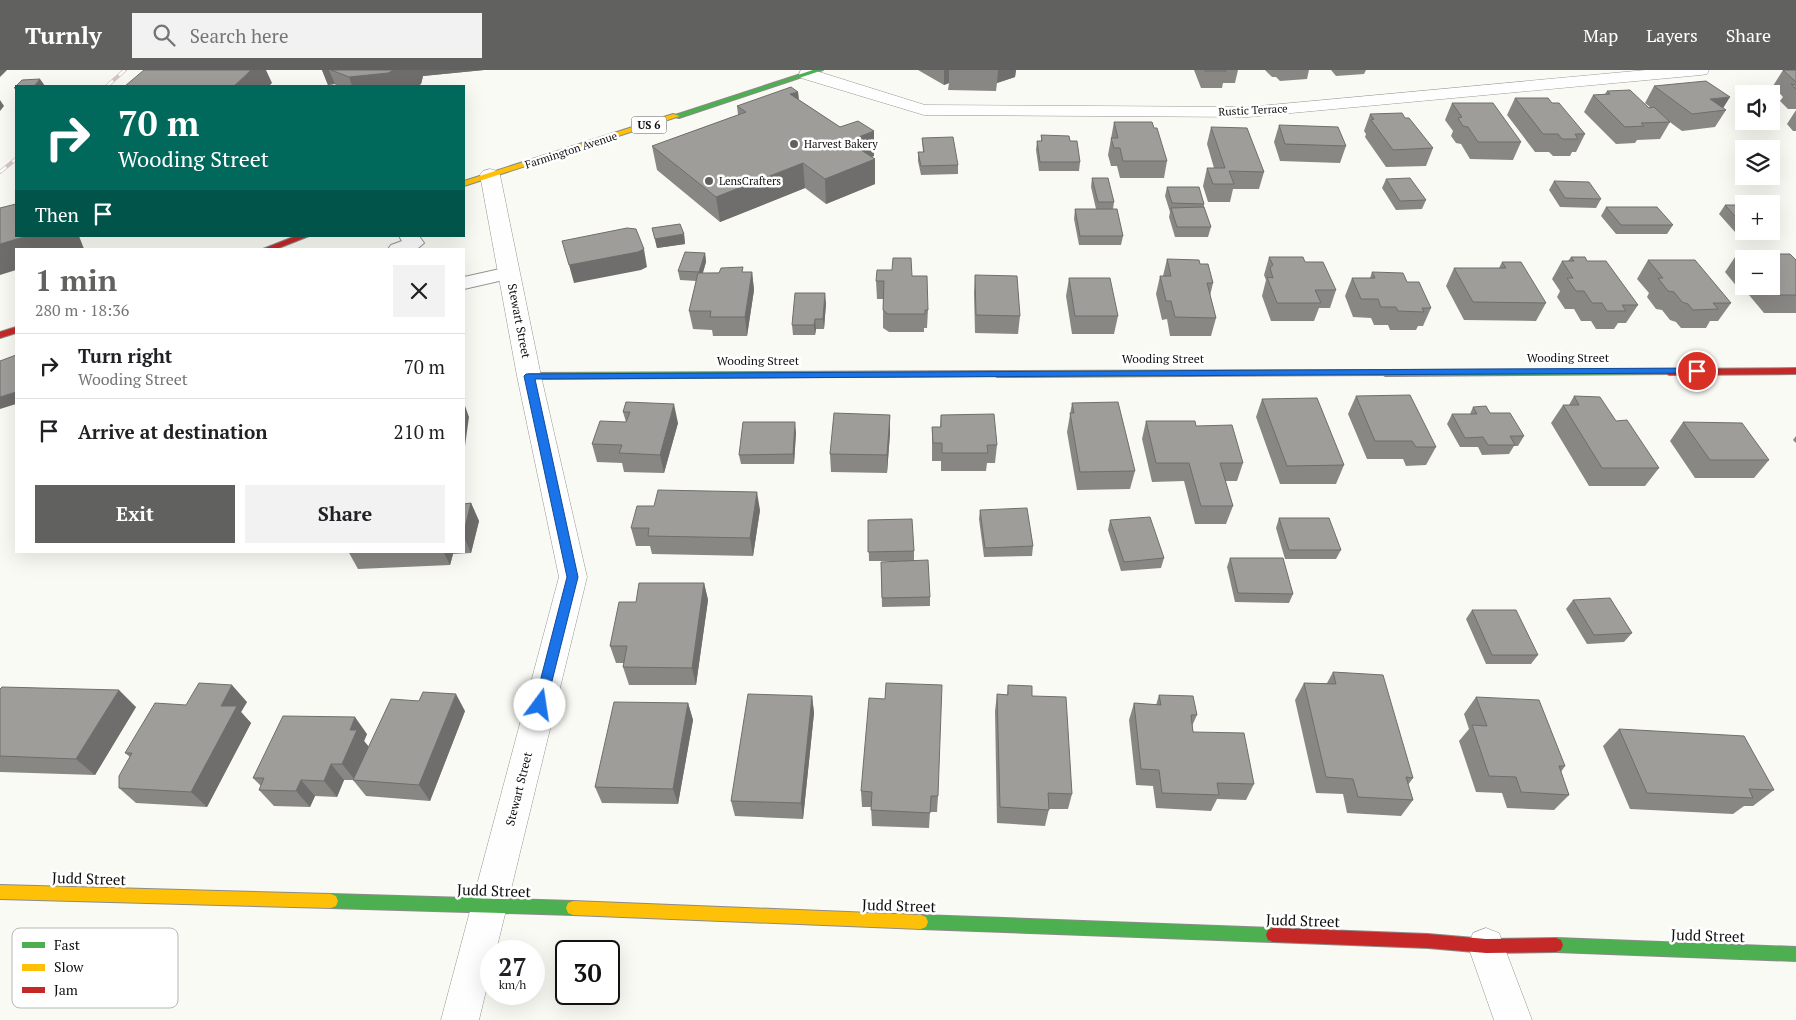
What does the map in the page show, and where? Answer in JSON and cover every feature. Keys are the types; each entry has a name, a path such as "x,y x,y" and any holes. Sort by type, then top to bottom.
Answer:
{"main road":[{"name":"Farmington Avenue","path":"465,184 814,72"},
{"path":"270,248 302,237"},
{"path":"0,335 15,330"},
{"name":"Wooding Street","path":"529,376 1796,371"},
{"name":"Judd Street","path":"0,892 489,906 1428,941 1486,946 1546,945 1796,954"}],"street":[{"name":"Rustic Terrace","path":"814,72 924,110 1248,112 1702,70"},
{"name":"Stewart Street","path":"460,1020 573,577 529,376 490,176"},
{"path":"1486,946 1513,1020"}],"lane":[{"path":"465,283 509,273"}],"building":[{"path":"144,70 251,70 235,85 126,85"},
{"path":"331,70 394,70 388,73 349,77"},
{"path":"1225,70 1226,71 1205,71"},
{"path":"1783,70 1796,70 1796,82"},
{"path":"40,79 35,85 17,85 22,80"},
{"path":"1706,81 1730,97 1710,99 1726,110 1692,114 1654,86"},
{"path":"791,87 798,92 790,94 840,127 858,121 874,131 856,138 869,146 861,150 875,159 825,179 803,163 716,197 652,146 746,112 737,106"},
{"path":"1630,90 1649,108 1654,107 1670,122 1641,123 1644,126 1625,127 1593,95 1610,94 1607,91"},
{"path":"1515,98 1548,98 1552,103 1559,103 1585,134 1575,134 1578,139 1562,139 1558,134 1543,134"},
{"path":"1452,103 1493,103 1521,142 1478,142 1468,127 1463,126 1458,118 1462,117"},
{"path":"1402,113 1405,118 1409,118 1433,148 1393,150 1371,120 1374,119 1370,114"},
{"path":"1114,122 1152,122 1154,128 1157,128 1167,161 1123,161 1120,148 1114,148 1111,138 1118,138"},
{"path":"1279,125 1338,127 1346,146 1285,144"},
{"path":"1211,127 1247,128 1264,172 1229,171 1234,184 1213,184 1207,168 1225,168"},
{"path":"1041,135 1069,136 1070,141 1077,141 1080,162 1040,162 1037,141 1042,141"},
{"path":"953,137 958,165 921,166 918,152 924,152 922,138"},
{"path":"1092,178 1108,178 1114,202 1098,202"},
{"path":"1410,178 1426,200 1400,201 1386,179"},
{"path":"1554,181 1589,182 1601,199 1565,198"},
{"path":"1167,187 1199,187 1204,204 1172,203"},
{"path":"15,204 15,237 24,237 0,244 0,208"},
{"path":"1725,205 1735,205 1735,216"},
{"path":"1204,207 1211,227 1177,227 1171,208"},
{"path":"1606,207 1657,207 1673,225 1621,225"},
{"path":"1075,209 1117,209 1123,236 1080,236"},
{"path":"680,224 684,234 655,239 652,228"},
{"path":"627,228 636,229 644,249 638,252 569,265 562,241"},
{"path":"685,252 705,253 699,272 678,271"},
{"path":"1780,254 1790,254 1796,260 1796,295 1780,295"},
{"path":"1269,257 1303,257 1305,262 1323,262 1336,290 1315,290 1321,303 1277,303 1267,277 1273,278 1270,268 1273,265"},
{"path":"1571,257 1585,257 1587,261 1606,261 1638,305 1622,305 1626,311 1607,311 1602,303 1592,303 1584,291 1576,291 1567,278 1573,278 1562,261 1574,261"},
{"path":"893,258 911,258 912,276 927,276 928,310 925,310 925,314 888,314 883,310 884,281 876,281 877,270 892,270"},
{"path":"1167,259 1199,260 1200,264 1208,264 1213,283 1207,283 1216,318 1175,317 1171,301 1166,301 1160,276 1171,276"},
{"path":"1648,260 1695,260 1731,303 1713,303 1718,309 1693,310 1688,304 1682,302 1674,292 1668,291 1658,278 1663,278"},
{"path":"1502,262 1521,262 1546,303 1473,302 1454,268 1506,268"},
{"path":"743,267 742,272 752,272 745,317 710,317 711,311 689,311 698,273 719,273 721,268"},
{"path":"1372,272 1403,273 1407,282 1419,282 1431,308 1422,308 1424,312 1398,311 1396,307 1381,307 1378,299 1361,299 1352,278 1375,278"},
{"path":"975,275 1017,276 1020,316 976,315"},
{"path":"1069,278 1110,278 1118,316 1075,316"},
{"path":"795,293 825,293 823,319 815,319 814,325 792,325"},
{"path":"15,355 15,392 0,397 0,361"},
{"path":"1410,395 1436,447 1416,447 1412,441 1375,441 1356,396"},
{"path":"1574,396 1600,397 1616,421 1627,420 1659,468 1602,468 1563,405 1579,405"},
{"path":"1317,398 1344,465 1287,466 1262,399"},
{"path":"626,402 674,404 660,455 619,453 622,445 592,444 600,421 626,422 630,412 623,412"},
{"path":"1118,402 1135,471 1080,472 1070,413 1074,413 1072,403"},
{"path":"1486,406 1490,413 1510,413 1524,436 1510,436 1515,445 1488,445 1483,437 1465,438 1452,414 1477,414 1473,407"},
{"path":"834,413 890,415 887,455 830,454"},
{"path":"994,414 997,445 987,445 988,453 942,453 942,443 933,443 932,427 941,427 941,415"},
{"path":"1146,421 1195,421 1196,426 1232,425 1243,463 1220,463 1233,506 1201,506 1189,463 1156,463"},
{"path":"743,422 795,422 793,454 739,455"},
{"path":"1683,422 1742,423 1769,460 1710,460"},
{"path":"658,490 757,492 750,538 648,536 649,528 631,528 637,506 654,506"},
{"path":"471,503 465,527 465,504"},
{"path":"1027,508 1033,546 985,548 980,510"},
{"path":"1150,517 1164,558 1124,562 1110,520"},
{"path":"1279,518 1329,518 1341,550 1289,550"},
{"path":"912,519 914,551 868,552 868,520"},
{"path":"1230,558 1283,558 1293,594 1238,593"},
{"path":"928,560 930,597 882,598 881,562"},
{"path":"639,583 704,583 692,668 623,667 627,646 610,646 619,602 636,602"},
{"path":"1610,598 1632,633 1594,635 1573,600"},
{"path":"1472,610 1516,610 1538,655 1492,655"},
{"path":"1333,672 1383,675 1413,778 1406,777 1413,800 1358,797 1353,779 1326,777 1304,683 1336,684"},
{"path":"199,683 232,685 221,706 237,706 191,792 119,788 119,776 132,753 125,753 155,703 186,705"},
{"path":"886,683 942,685 938,796 931,796 930,813 871,810 872,792 861,791 869,698 885,699"},
{"path":"1008,685 1032,686 1032,696 1066,697 1072,794 1048,793 1049,810 1000,807 997,694 1008,695"},
{"path":"2,687 119,690 76,759 0,756 0,689"},
{"path":"423,692 456,694 419,785 353,780 391,699 419,701"},
{"path":"748,694 812,696 801,803 731,801"},
{"path":"1159,695 1193,696 1197,715 1191,715 1193,732 1244,733 1254,784 1217,783 1219,795 1162,793 1159,770 1141,769 1134,703 1161,705"},
{"path":"1476,697 1539,700 1565,766 1559,766 1569,795 1521,792 1516,777 1489,776 1472,725 1487,726"},
{"path":"614,702 688,703 673,789 595,787"},
{"path":"283,716 355,717 350,730 357,730 342,764 331,764 324,781 301,780 296,791 259,790 264,778 253,778"},
{"path":"1619,729 1744,736 1774,790 1749,789 1753,798 1647,793"}],"railway":[{"path":"108,85 125,70"},
{"path":"0,172 15,160"}],"traffic: fast":[{"path":"676,116 820,70"},
{"path":"1385,373 1669,372"},
{"path":"529,376 997,374"},
{"path":"331,901 573,908"},
{"path":"921,922 1273,935"},
{"path":"1556,945 1796,954"}],"traffic: slow":[{"path":"465,184 676,116"},
{"path":"997,374 1385,373"},
{"path":"0,892 331,901"},
{"path":"573,908 921,922"}],"traffic: jam":[{"path":"270,248 302,237"},
{"path":"0,335 15,330"},
{"path":"1669,372 1796,371"},
{"path":"1273,935 1428,941 1486,946 1556,945"}],"place":[{"name":"Harvest Bakery","path":"794,144"},
{"name":"LensCrafters","path":"709,181"}],"route":[{"path":"540,705 573,577 529,376 1697,371"}]}
